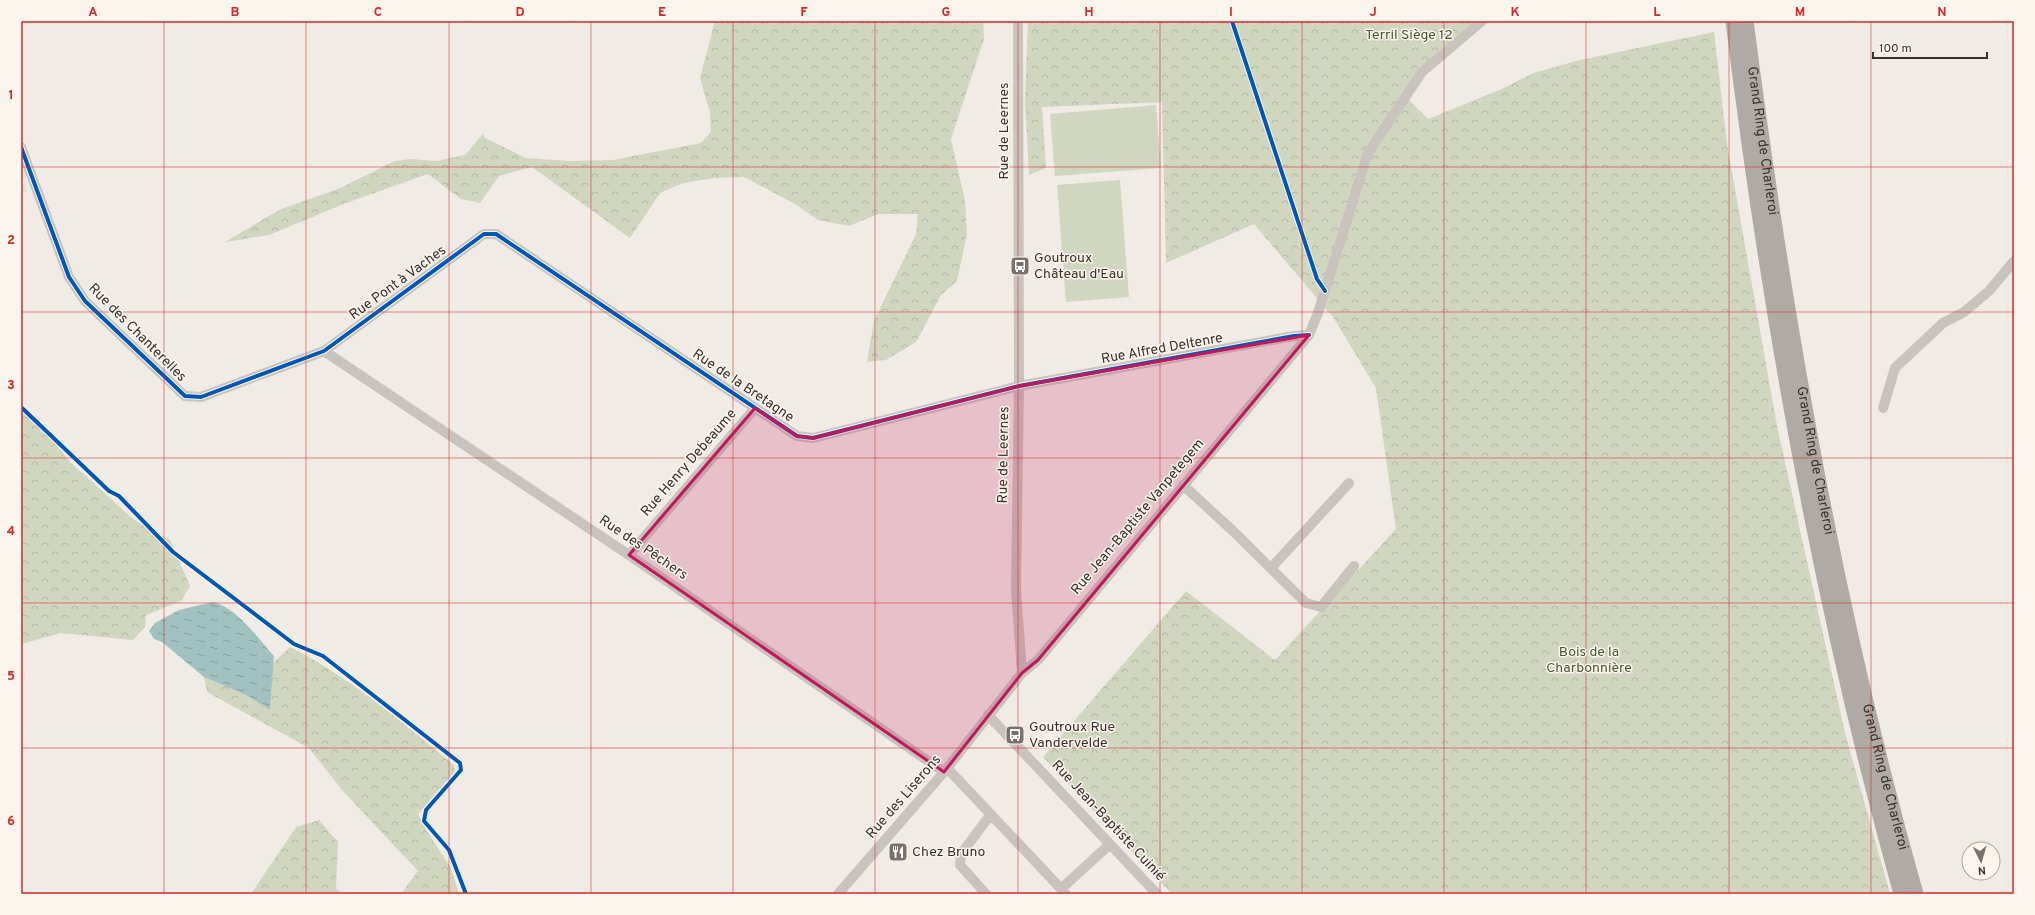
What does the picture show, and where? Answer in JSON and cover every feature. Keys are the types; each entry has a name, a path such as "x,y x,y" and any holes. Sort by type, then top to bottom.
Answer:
{"highway":[{"name":"Grand Ring de Charleroi","path":"1733,21 1764,249 1807,494 1858,730 1901,894"},
{"name":"Grand Ring de Charleroi","path":"1746,21 1778,247 1821,491 1846,614 1872,728 1916,894"}],"street":[{"name":"Rue de Leernes","path":"1018,21 1019,386 1016,590 1022,673"},
{"name":"Rue Jean-Baptiste Vanpetegem","path":"988,715 1022,673 1038,660 1308,335 1318,313 1368,153 1422,72 1482,21"},
{"name":"Rue des Chanterelles","path":"21,147 69,277 85,301 185,396 201,397 324,351"},
{"name":"Rue de la Bretagne","path":"484,234 496,234 796,436 813,438 1019,386"},
{"name":"Rue Pont à Vaches","path":"324,351 484,234"},
{"path":"1883,408 1896,368 1943,323 1964,312 1989,291 2014,261"},
{"name":"Rue Alfred Deltenre","path":"1019,386 1294,336 1308,335"},
{"name":"Rue des Pêchers","path":"324,351 629,555 946,770 991,814 1063,891"},
{"name":"Rue Henry Debeaume","path":"629,555 755,408"},
{"path":"1271,568 1349,483"},
{"path":"1182,485 1271,568 1306,603 1321,607 1354,566"},
{"name":"Rue des Liserons","path":"838,894 946,770 988,715"},
{"name":"Rue Jean-Baptiste Cuinié","path":"988,715 1157,894"},
{"path":"986,894 960,865 961,854 991,814"},
{"path":"1063,891 1110,844"}],"highlighted area":[{"path":"1309,335 1038,660 1022,673 944,772 629,555 755,408 797,436 813,438 1019,386"}],"green space":[{"path":"715,21 983,21 984,39 951,139 965,201 967,234 957,281 941,295 916,342 886,360 867,362 874,321 916,234 918,214 878,214 849,226 818,220 795,204 744,177 714,178 683,183 660,193 630,238 532,167 499,176 480,203 461,199 428,174 346,203 269,235 225,242 279,210 340,188 395,161 411,159 436,161 465,155 483,134 485,138 526,158 570,161 613,160 701,143 711,132 710,113 700,78"},
{"name":"Bois de la Charbonnière","path":"1028,21 1482,21 1422,72 1406,97 1428,119 1504,88 1533,73 1580,60 1714,32 1727,144 1777,426 1845,733 1890,894 1172,894 1043,757 1186,591 1275,660 1396,529 1376,388 1333,317 1254,224 1166,263 1162,102 1042,107 1046,168 1029,175 1025,100"},
{"path":"1156,105 1161,168 1055,176 1050,114"},
{"path":"1120,180 1129,297 1066,302 1057,185"},
{"path":"21,402 70,462 133,519 170,540 190,586 181,601 146,615 145,627 133,640 61,633 21,644"},
{"path":"290,647 334,672 355,686 454,765 455,771 418,814 426,830 451,868 459,894 401,894 418,871 342,790 309,748 207,692 204,677 246,695 270,710 273,663"},
{"path":"319,820 338,842 336,888 343,894 251,894 296,827"}],"water":[{"path":"213,602 230,610 246,624 274,656 270,710 246,695 204,677 162,642 154,639 149,631 155,623 179,610"}],"cycle path":[{"path":"1232,21 1317,279 1325,291"},
{"path":"21,147 69,277 85,301 185,396 201,397 324,351 484,234 496,234 797,436 813,438 1019,386 1294,336 1309,335"},
{"path":"21,407 109,491 119,496 173,552 294,644 323,656 460,763 461,770 426,810 424,821 449,850 466,894"}],"place":[{"name":"Goutroux Château d'Eau","path":"1020,266"},
{"name":"Goutroux Rue Vandervelde","path":"1015,735"},
{"name":"Chez Bruno","path":"898,852"}],"park label":[{"name":"Terril Siège 12","path":"1409,35"}]}
